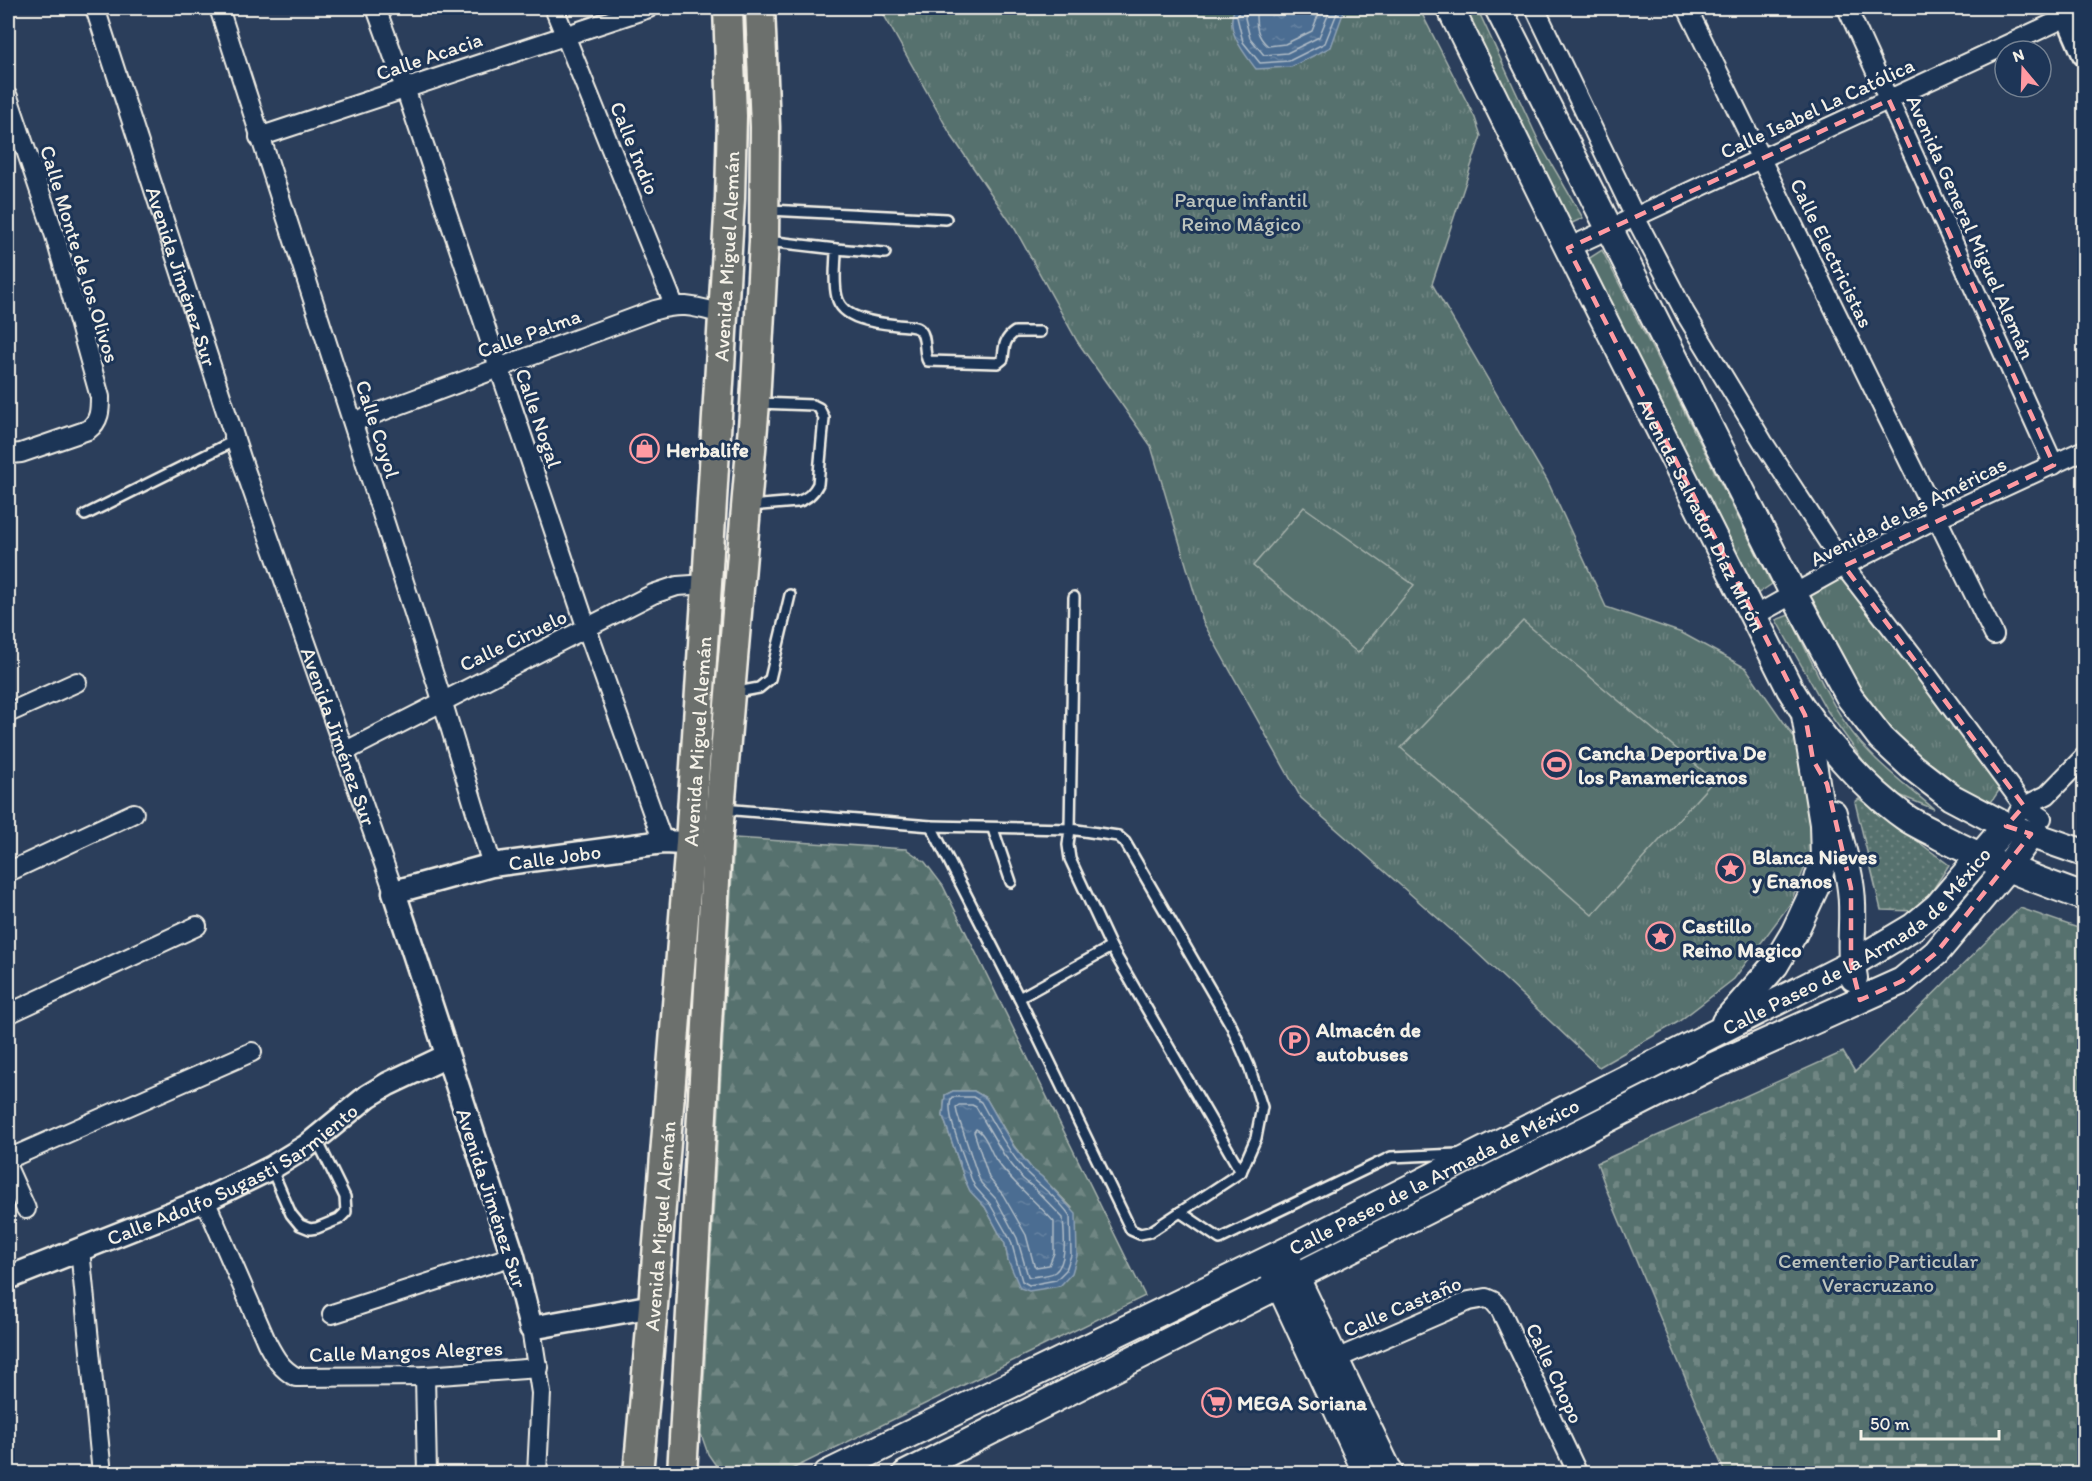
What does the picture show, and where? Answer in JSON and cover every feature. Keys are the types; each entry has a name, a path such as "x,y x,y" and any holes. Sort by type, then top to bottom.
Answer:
{"main road":[{"name":"Avenida Miguel Alemán","path":"638,1473 690,843 707,584 730,199 732,116 728,8"},
{"name":"Avenida Miguel Alemán","path":"687,1470 690,843 721,809 739,596 764,241 765,127 760,8"},
{"name":"Avenida Salvador Díaz Mirón","path":"1450,8 1568,248 1805,715 1863,781 1906,818 2006,869 2085,897"},
{"path":"1498,8 1794,595 1850,698 1881,738 1912,767 1951,797 2006,825 2037,826 2085,853"},
{"path":"1716,1032 1775,965 1794,933 1816,886 1824,859 1823,824 1805,715"},
{"path":"1813,760 1827,784 1851,888 1853,916 1851,964 1860,1000"},
{"name":"Calle Paseo de la Armada de México","path":"906,1473 939,1439 1063,1359 1276,1256 1851,964 1913,927 1938,906 2006,825"},
{"name":"Calle Paseo de la Armada de México","path":"827,1473 939,1439 1077,1387 1704,1070 1902,981 1936,953 2006,869 2037,826"},
{"path":"1276,1256 1367,1473"},
{"path":"1288,1282 1336,1359 1390,1473"},
{"path":"1162,1311 1177,1338"},
{"path":"1063,1359 1077,1387"}],"street":[{"name":"Avenida Jiménez Sur","path":"95,8 236,440 394,892 513,1256 539,1368 541,1393 537,1473"},
{"name":"Calle Coyol","path":"219,8 442,700 492,865"},
{"name":"Calle Nogal","path":"375,8 405,88 587,629 690,843"},
{"name":"Calle Indio","path":"554,8 674,305"},
{"name":"Calle Acacia","path":"259,137 648,8"},
{"path":"1535,8 1635,217 1684,313 1762,442 1844,566 1914,657 2037,826"},
{"name":"Calle Electricistas","path":"1687,8 1994,635"},
{"name":"Avenida General Miguel Alemán","path":"1847,8 2054,465"},
{"name":"Calle Isabel La Católica","path":"1568,248 2072,11"},
{"path":"2072,11 2085,54"},
{"name":"Calle Monte de los Olivos","path":"8,97 55,236 100,397 99,415 95,424 88,430 21,453 9,452"},
{"name":"Calle Palma","path":"353,422 674,305 696,307 723,314"},
{"name":"Avenida de las Américas","path":"1754,616 1937,518 2085,450"},
{"name":"Calle Ciruelo","path":"344,752 442,700 665,589 707,584"},
{"path":"8,713 78,682"},
{"path":"2006,825 2024,807 2047,795 2085,757"},
{"path":"2037,826 2047,795"},
{"path":"8,872 134,813"},
{"name":"Calle Jobo","path":"394,892 492,865 690,843"},
{"path":"8,1014 197,926"},
{"path":"8,1159 252,1052"},
{"name":"Calle Adolfo Sugasti Sarmiento","path":"8,1278 205,1200 271,1168 316,1139 378,1090 447,1056"},
{"path":"8,1169 26,1209"},
{"name":"Calle Mangos Alegres","path":"205,1200 267,1343 277,1361 286,1371 296,1377 425,1376 539,1368"},
{"path":"80,1249 102,1473"},
{"path":"332,1314 513,1256"},
{"name":"Calle Castaño","path":"1336,1359 1469,1301 1486,1298"},
{"name":"Calle Chopo","path":"1486,1298 1500,1310 1578,1473"},
{"path":"531,1328 653,1306"},
{"path":"425,1376 427,1473"}],"lane":[{"path":"764,209 946,219"},
{"path":"764,241 885,254"},
{"path":"836,249 836,293 842,307 854,316 879,324 918,329 923,336 928,361 998,363 1003,359 1005,342 1012,333 1040,332"},
{"path":"745,506 797,502 804,500 814,492 818,484 824,418 819,408 813,405 754,403"},
{"path":"86,515 236,440"},
{"path":"730,693 759,688 771,679 790,595"},
{"path":"1074,597 1068,844 1070,859 1111,947 1241,1172"},
{"path":"721,809 931,826 1070,829 1118,836 1125,842 1232,1027 1249,1066 1262,1107 1256,1138 1241,1172 1150,1232 1140,1234 1131,1230 1019,998 931,826"},
{"path":"993,829 1011,882"},
{"path":"1019,998 1111,947"},
{"path":"271,1168 291,1214 300,1225 310,1229 339,1219 346,1212 345,1197 316,1139"},
{"path":"1180,1212 1220,1239 1391,1156 1478,1154"}],"highlighted area":[{"path":"1889,100 2054,465 1844,566 2024,806 2006,826 2031,834 1936,953 1902,981 1860,1000 1851,964 1851,888 1827,784 1813,760 1805,715 1568,248"}],"green space":[{"name":"Parque infantil Reino Mágico","path":"880,8 1419,8 1475,118 1481,136 1432,284 1547,480 1606,607 1682,633 1746,668 1808,757 1814,844 1790,904 1734,979 1678,1022 1599,1067 1474,950 1301,798 1203,622 1151,446 1077,341 1015,229 951,135"},
{"path":"1458,8 1477,8 1541,146 1583,218 1568,225"},
{"path":"1602,250 1772,584 1757,594 1588,259"},
{"path":"1304,507 1414,585 1358,653 1253,566"},
{"path":"1841,578 2002,786 1990,804 1916,763 1851,688 1820,629 1810,595"},
{"path":"1789,615 1825,688 1846,723 1878,761 1934,809 1899,795 1878,781 1826,709 1776,620"},
{"name":"Cancha Deportiva De los Panamericanos","path":"1523,621 1714,780 1592,915 1401,748"},
{"path":"1859,799 1949,865 1919,911 1881,910 1855,802"},
{"path":"734,838 906,849 925,862 943,886 1145,1296 784,1473 721,1473 708,1454 701,1434","holes":["953,1091 974,1091 986,1098 1014,1146 1032,1169 1072,1208 1008,1260 1005,1244 985,1207 970,1190 965,1180 943,1116 945,1095"]},
{"name":"Cementerio Particular Veracruzano","path":"2020,908 2084,930 2084,1473 1725,1473 1597,1163 1843,1052 1855,1072"}],"water":[{"path":"1235,8 1345,8 1331,47 1291,67 1256,69 1233,32 1232,16"},
{"path":"953,1091 974,1091 986,1098 1014,1147 1076,1214 1077,1256 1072,1273 1060,1286 1029,1291 1020,1288 1008,1260 1005,1244 985,1207 970,1191 965,1180 943,1116 945,1095"}],"place":[{"name":"Herbalife","path":"645,449"},
{"name":"Cancha Deportiva De los Panamericanos","path":"1557,764"},
{"name":"Blanca Nieves y Enanos","path":"1731,868"},
{"name":"Castillo Reino Magico","path":"1661,937"},
{"name":"Almacén de autobuses","path":"1295,1041"},
{"name":"MEGA Soriana","path":"1216,1402"}]}
